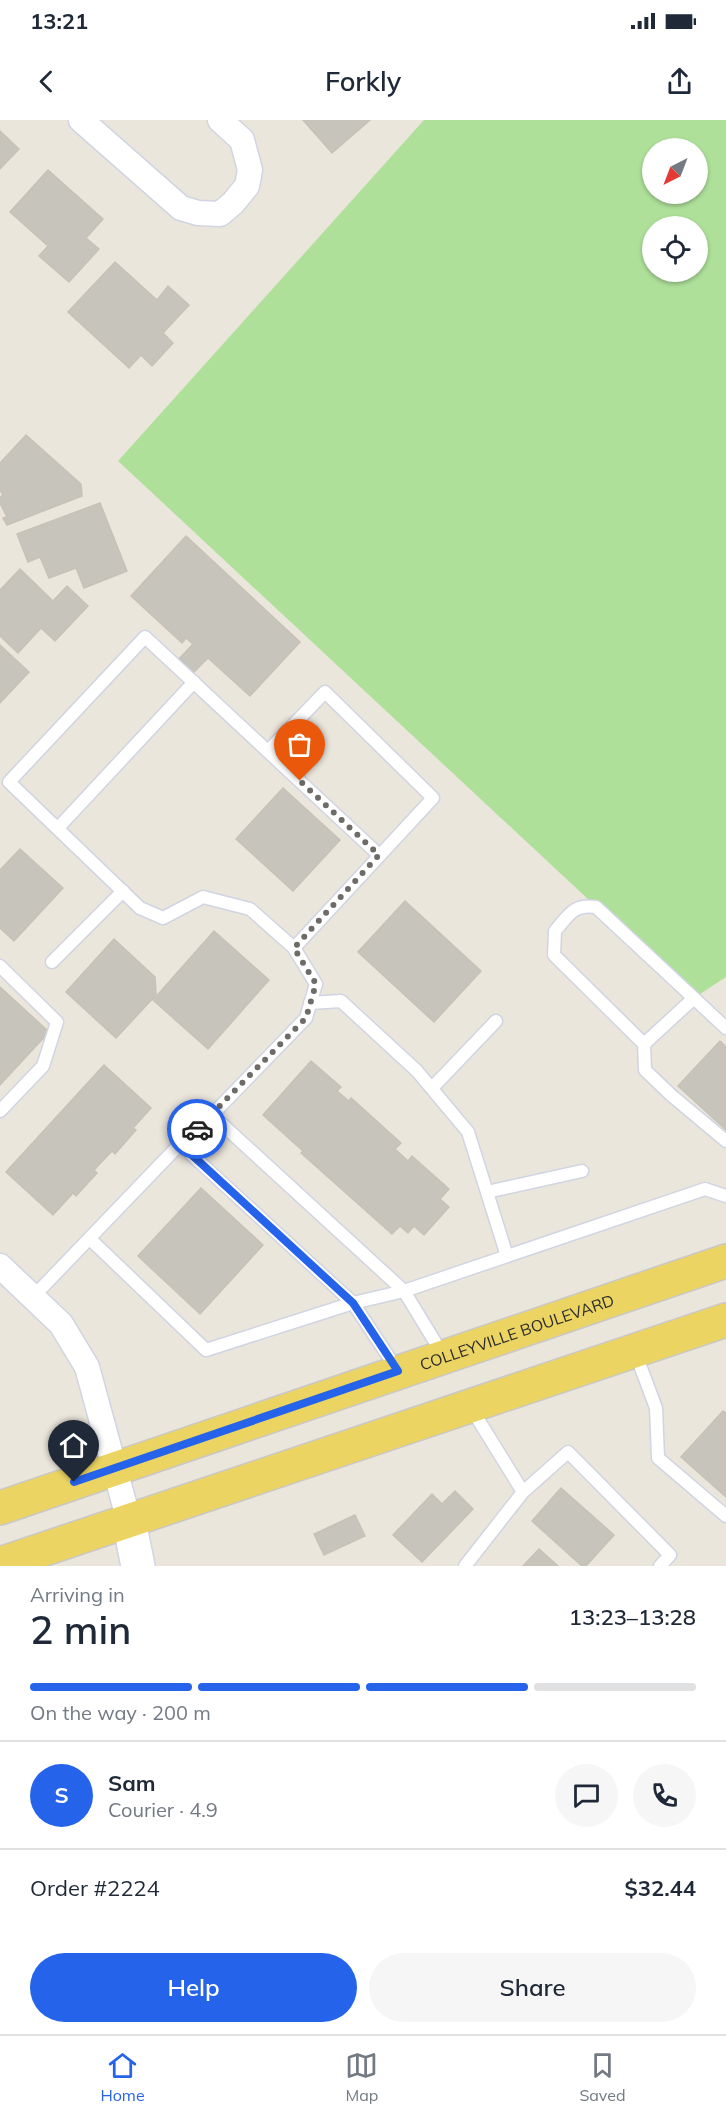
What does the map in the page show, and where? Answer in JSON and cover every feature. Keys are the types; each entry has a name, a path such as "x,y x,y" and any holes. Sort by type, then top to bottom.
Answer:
{"main road":[{"name":"COLLEYVILLE BOULEVARD","path":"0,1508 726,1261"},
{"path":"0,1564 726,1320"},
{"path":"129,1521 138,1566"}],"street":[{"path":"81,120 181,208 198,213 220,214 234,203 247,186 250,170 242,140 220,120"},
{"path":"0,1266 61,1324 87,1367 129,1521"}],"lane":[{"path":"33,1297 180,1144 212,1115 306,1018 316,984 294,948 249,909 203,897 163,918 140,908 9,782 145,637 379,855"},
{"path":"58,828 194,682"},
{"path":"268,751 325,692 433,798 294,948"},
{"path":"52,962 123,891"},
{"path":"726,1028 596,907 583,906 573,910 555,931 554,955 644,1044 645,1070 726,1141"},
{"path":"0,966 57,1022 43,1066 0,1111"},
{"path":"644,1044 694,998"},
{"path":"310,1003 341,1001 417,1071 468,1132 507,1256"},
{"path":"432,1088 496,1021"},
{"path":"212,1115 404,1291 444,1356"},
{"path":"180,1144 353,1303 398,1371"},
{"path":"487,1192 582,1171"},
{"path":"90,1239 206,1350 353,1303 404,1291 705,1189 726,1196"},
{"path":"634,1351 656,1408 658,1458 726,1516"},
{"path":"470,1407 523,1491"},
{"path":"465,1566 523,1491 568,1452 670,1555 660,1566"}],"green space":[{"path":"424,120 726,120 726,977 694,998 118,461"}],"building":[{"path":"303,120 370,120 332,153"},
{"path":"0,131 19,149 0,169"},
{"path":"48,170 103,219 86,238 99,249 69,282 39,256 48,246 10,212"},
{"path":"115,262 157,300 168,286 189,305 163,333 173,343 152,366 141,355 129,368 68,312"},
{"path":"26,435 81,484 82,496 7,525 3,518 7,517 0,503 3,494 0,491 0,463"},
{"path":"100,503 127,571 84,588 76,568 49,578 40,557 28,562 17,534"},
{"path":"186,536 300,642 250,696 208,658 193,673 178,660 193,644 186,638 182,643 131,596"},
{"path":"20,569 53,601 67,586 88,606 55,641 41,628 18,653 0,636 0,590"},
{"path":"0,645 29,672 0,703"},
{"path":"283,788 340,840 293,891 236,839"},
{"path":"20,849 63,888 14,941 0,928 0,870"},
{"path":"405,901 481,971 434,1022 358,952"},
{"path":"214,931 269,980 208,1049 153,1000"},
{"path":"114,939 155,977 156,995 116,1038 66,992"},
{"path":"0,987 49,1032 0,1085"},
{"path":"720,1041 726,1047 726,1130 678,1086"},
{"path":"311,1061 341,1087 337,1091 349,1101 351,1098 401,1143 395,1149 408,1161 412,1156 449,1189 440,1199 449,1207 424,1235 414,1226 408,1233 400,1226 392,1234 301,1153 303,1151 263,1115"},
{"path":"104,1065 151,1108 133,1128 136,1130 115,1154 112,1151 94,1170 97,1173 76,1196 73,1193 53,1215 6,1172"},
{"path":"201,1188 263,1245 200,1314 138,1256"},
{"path":"723,1411 726,1413 726,1497 681,1457"},
{"path":"561,1488 614,1535 586,1566 582,1566 532,1521"},
{"path":"455,1491 473,1509 422,1562 393,1535 432,1494 442,1504"},
{"path":"355,1515 365,1536 324,1555 314,1534"},
{"path":"539,1549 558,1566 523,1566"}],"way so far":[{"path":"197,1129 306,1018 316,984 294,948 379,855 300,781"}],"route":[{"path":"74,1482 398,1371 353,1303 180,1144 197,1129"}]}
